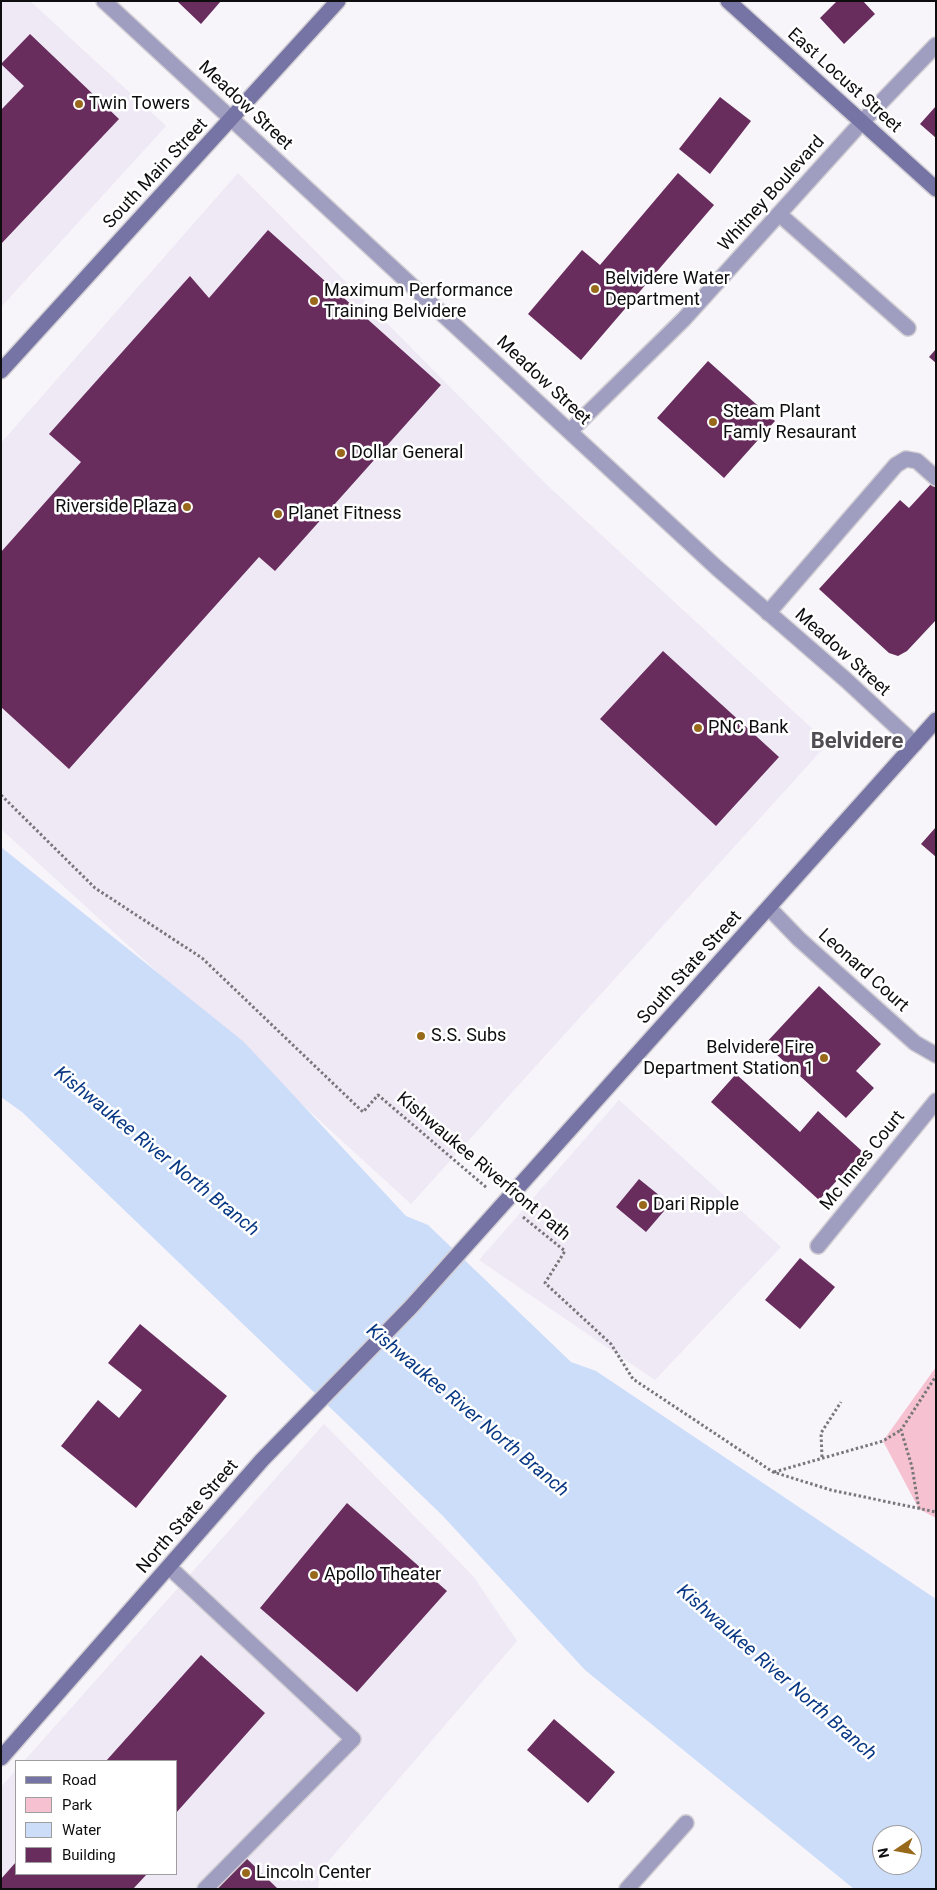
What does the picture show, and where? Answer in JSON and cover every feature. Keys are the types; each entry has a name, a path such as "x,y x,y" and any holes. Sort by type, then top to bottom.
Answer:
{"main road":[{"name":"South Main Street","path":"1,370 338,1"},
{"name":"East Locust Street","path":"728,1 936,189"},
{"name":"South State Street","path":"411,1307 936,720"},
{"name":"North State Street","path":"1,1758 262,1460 411,1307"}],"street":[{"name":"Meadow Street","path":"104,1 716,568 846,680 915,744"},
{"name":"Whitney Boulevard","path":"570,431 684,319 862,122 936,45"},
{"path":"779,214 908,328"},
{"path":"768,613 896,465 906,459 917,462 936,478"},
{"name":"Leonard Court","path":"769,908 799,939 915,1043 936,1055"},
{"name":"Mc Innes Court","path":"818,1246 936,1101"},
{"path":"169,1567 353,1739 205,1889"},
{"path":"627,1889 686,1823"}],"path":[{"name":"Kishwaukee Riverfront Path","path":"1,795 95,888 202,958 363,1112 378,1095 501,1206 565,1251 545,1283 610,1344 632,1379 773,1472 830,1490 936,1512"},
{"path":"773,1472 883,1441 901,1430 936,1376"},
{"path":"822,1457 821,1433 841,1402"},
{"path":"901,1430 912,1467 919,1509"}],"shaded area":[{"path":"1,1 30,1 166,126 2,306"},
{"path":"238,173 549,487 828,743 411,1204 1,829 1,443"},
{"path":"619,1100 781,1247 655,1380 479,1260"},
{"path":"324,1424 473,1576 517,1641 320,1871 318,1889 1,1889 1,1787 15,1771 15,1875 178,1875 178,1760 25,1760"}],"green space":[{"path":"936,1367 936,1518 919,1509 883,1441"}],"water":[{"name":"Kishwaukee River North Branch","path":"1,847 244,1042 406,1216 428,1225 571,1362 596,1371 936,1599 936,1889 854,1889 585,1670 442,1515 22,1112 1,1097"}],"building":[{"path":"177,1 221,1 201,24"},
{"path":"837,1 863,1 875,14 844,44 820,18"},
{"path":"30,34 119,119 1,244 1,110 24,86 1,64"},
{"path":"720,97 751,121 710,174 679,149"},
{"path":"936,106 936,138 920,124"},
{"name":"Belvidere Water Department","path":"678,173 714,205 581,360 528,314 582,250 600,265"},
{"name":"Riverside Plaza","path":"268,230 441,385 275,571 259,557 69,769 1,707 1,552 81,462 49,434 190,276 209,298"},
{"path":"936,349 936,363 929,357"},
{"path":"708,361 775,421 724,478 657,418"},
{"path":"931,484 936,488 936,620 907,651 898,656 889,653 819,589 900,500 909,508"},
{"path":"663,651 779,757 716,826 600,719"},
{"path":"936,827 936,857 921,844"},
{"name":"Belvidere Fire Department Station 1","path":"819,986 881,1044 856,1071 874,1088 846,1118 765,1044"},
{"path":"736,1074 800,1132 818,1111 863,1152 819,1200 711,1102"},
{"name":"Dari Ripple","path":"639,1179 670,1204 646,1232 616,1207"},
{"path":"800,1258 835,1287 800,1329 765,1300"},
{"path":"140,1324 227,1396 136,1508 61,1446 98,1400 119,1418 142,1390 108,1363"},
{"path":"347,1503 447,1591 357,1692 260,1608"},
{"path":"201,1655 265,1713 178,1811 178,1760 107,1760"},
{"path":"554,1719 615,1772 588,1803 527,1750"},
{"name":"Lincoln Center","path":"244,1856 278,1889 215,1889"},
{"path":"15,1863 15,1875 146,1875 133,1889 1,1889 1,1879"}],"place":[{"name":"Twin Towers","path":"79,104"},
{"name":"Belvidere Water Department","path":"595,289"},
{"name":"Maximum Performance Training Belvidere","path":"314,301"},
{"name":"Steam Plant Famly Resaurant","path":"713,422"},
{"name":"Dollar General","path":"341,453"},
{"name":"Riverside Plaza","path":"187,507"},
{"name":"Planet Fitness","path":"278,514"},
{"name":"PNC Bank","path":"698,728"},
{"name":"S.S. Subs","path":"421,1036"},
{"name":"Belvidere Fire Department Station 1","path":"824,1058"},
{"name":"Dari Ripple","path":"643,1205"},
{"name":"Apollo Theater","path":"314,1575"},
{"name":"Lincoln Center","path":"246,1873"}],"district":[{"name":"Belvidere","path":"857,742"}]}
